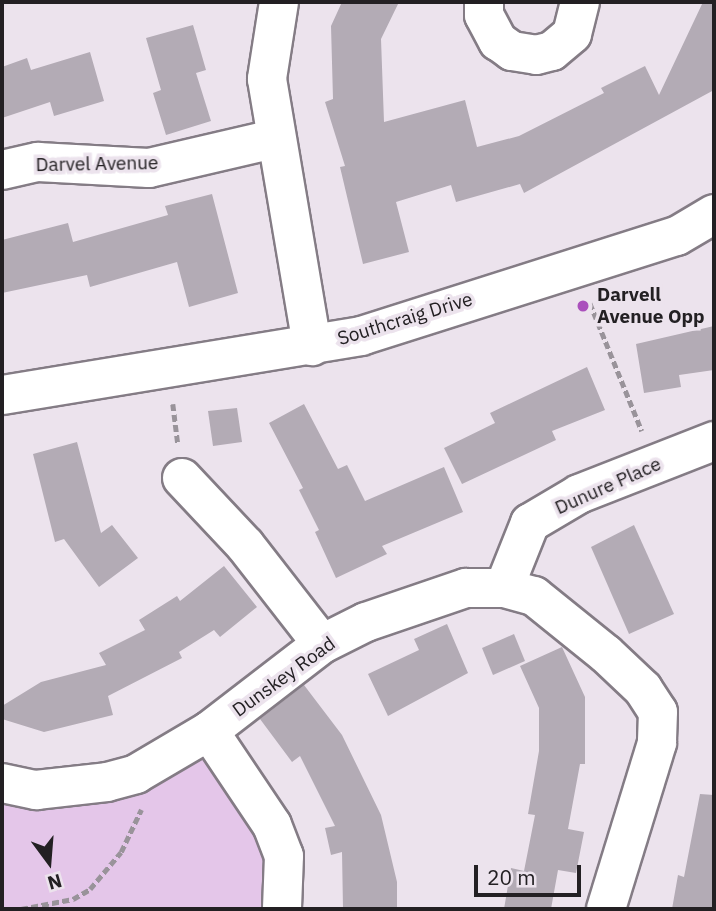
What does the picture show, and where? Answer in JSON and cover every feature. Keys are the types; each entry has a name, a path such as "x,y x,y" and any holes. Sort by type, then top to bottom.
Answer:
{"street":[{"path":"279,2 267,79 274,139 312,346"},
{"path":"484,2 487,23 498,41 513,51 536,55 552,51 572,34 580,2"},
{"name":"Darvel Avenue","path":"2,170 38,162 149,167 274,139"},
{"name":"Southcraig Drive","path":"2,395 76,379 169,368 361,336 575,266 677,236 714,214"},
{"name":"Dunure Place","path":"504,588 530,523 579,494 714,442"},
{"path":"181,478 245,545 322,644"},
{"name":"Dunskey Road","path":"2,783 36,790 107,782 136,774 209,731 322,644 427,598 466,588 504,588 534,596 606,654 643,689 658,712 657,744 606,909"},
{"path":"209,731 272,825 284,856 282,909"}],"path":[{"path":"575,266 655,464"},
{"path":"169,368 181,478"},
{"path":"21,909 73,899 106,873 132,832 146,796 136,774"}],"shaded area":[{"path":"208,737 268,826 267,909 2,909 2,787 39,795"}],"building":[{"path":"342,2 399,2 381,39 384,122 465,100 477,147 519,136 604,93 601,88 645,66 659,95 703,2 714,2 714,90 524,193 520,184 456,202 451,185 396,202 409,252 363,264 340,167 345,166 325,102 333,99 331,26"},
{"path":"193,25 206,70 196,73 211,121 166,135 153,93 161,90 146,38"},
{"path":"90,52 104,101 54,116 50,102 2,118 2,67 27,58 31,70"},
{"path":"212,194 238,293 189,307 177,262 90,287 87,275 2,293 2,240 68,223 73,242 168,215 165,206"},
{"path":"714,326 714,370 679,375 681,387 644,393 636,344"},
{"path":"587,367 605,410 552,431 556,440 462,484 444,448 495,423 490,413"},
{"path":"304,404 338,469 347,465 365,501 444,467 463,512 382,546 387,554 336,578 315,532 319,530 299,490 303,488 269,423"},
{"path":"237,408 242,442 213,446 208,411"},
{"path":"77,442 101,533 112,525 138,558 99,587 64,539 55,542 33,454"},
{"path":"634,525 674,614 629,634 591,547"},
{"path":"224,566 257,607 220,637 214,630 179,652 182,658 108,696 113,715 44,732 2,719 2,706 41,682 106,665 99,653 145,630 139,620 177,596 180,601"},
{"path":"447,624 468,673 388,716 368,674 419,650 414,639"},
{"path":"514,634 525,661 493,675 482,648"},
{"path":"562,647 585,697 585,764 580,764 568,829 584,832 576,873 558,870 551,909 504,909 511,868 524,871 535,815 528,814 539,751 539,708 520,666"},
{"path":"304,685 342,735 381,815 397,882 397,909 343,909 342,852 331,855 325,828 335,826 300,756 292,762 260,719"},
{"path":"700,794 714,795 714,909 672,909 678,875 684,877"}],"place":[{"name":"Darvell Avenue Opp","path":"583,306"}]}
